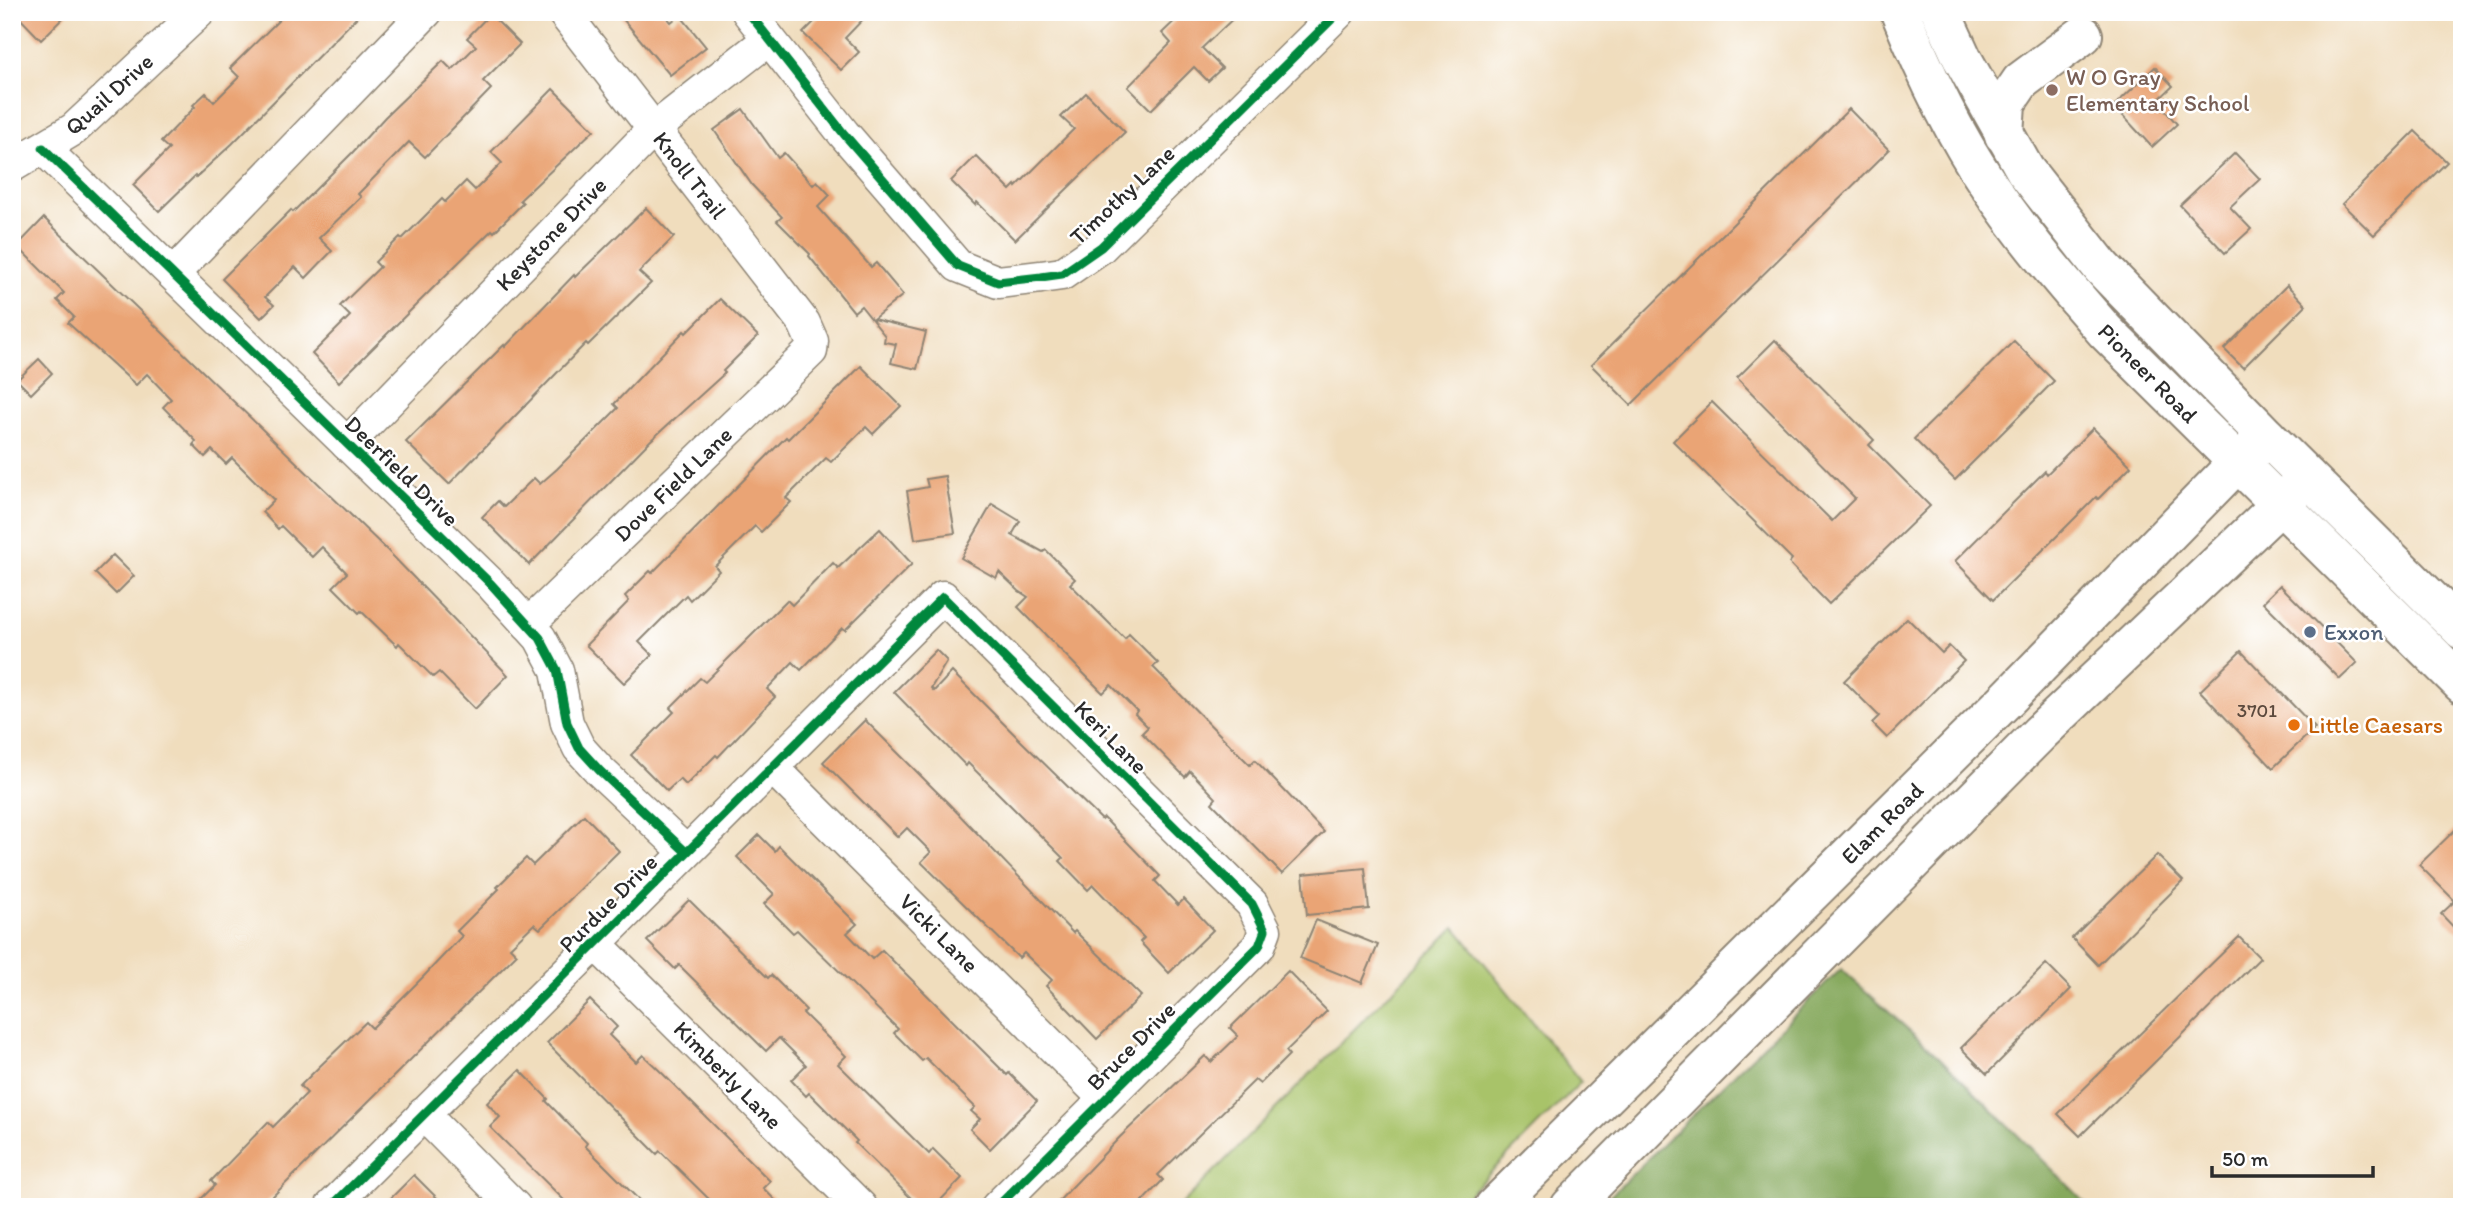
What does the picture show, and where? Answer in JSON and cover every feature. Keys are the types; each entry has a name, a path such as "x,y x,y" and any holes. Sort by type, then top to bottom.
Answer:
{"main road":[{"name":"Pioneer Road","path":"1900,12 1923,68 1987,184 2055,274 2105,331 2462,684"},
{"path":"1914,12 1930,44 1940,53 1962,58"},
{"name":"Pioneer Road","path":"1941,12 1962,58 2012,149 2102,268 2267,437 2454,622"},
{"path":"1987,184 2012,149 2006,103 2021,81 2083,35"},
{"name":"Elam Road","path":"1494,1207 2009,698 2237,463 2267,437"},
{"path":"1570,1207 2040,733 2307,477"},
{"path":"2418,641 2454,622"},
{"path":"2009,698 2040,733"},
{"path":"1639,1063 1676,1100"}],"street":[{"name":"Quail Drive","path":"12,166 74,130 199,12"},
{"path":"173,274 426,12"},
{"name":"Knoll Trail","path":"563,12 804,323 812,341"},
{"name":"Timothy Lane","path":"748,12 844,134 958,266 998,282 1062,274 1101,247 1339,12"},
{"name":"Keystone Drive","path":"347,444 654,129 769,39"},
{"name":"Deerfield Drive","path":"43,148 491,584 540,638 557,670 567,723 579,748 686,852"},
{"name":"Dove Field Lane","path":"528,625 811,351 812,341"},
{"name":"Purdue Drive","path":"331,1207 943,597"},
{"name":"Keri Lane","path":"943,597 1252,904"},
{"name":"Vicki Lane","path":"772,767 1105,1099"},
{"name":"Bruce Drive","path":"997,1207 1259,946 1265,930 1252,904"},
{"name":"Kimberly Lane","path":"595,943 861,1207"},
{"path":"423,1114 515,1207"}],"green space":[{"path":"1455,927 1581,1082 1456,1207 1179,1207"},
{"path":"1841,969 1939,1057 2090,1207 1599,1207"}],"building":[{"path":"14,12 69,12 41,40"},
{"path":"287,12 362,12 232,144 159,211 133,185 169,149 161,142 195,107 193,105 206,93 214,102 239,77 230,68"},
{"path":"617,12 663,12 671,22 680,15 706,47 670,75"},
{"path":"824,12 870,12 845,38 859,52 841,70 803,33"},
{"path":"1184,12 1240,12 1202,48 1222,68 1208,81 1194,67 1151,110 1128,87 1171,43 1162,33"},
{"path":"490,14 520,44 483,81 491,89 425,157 409,142 358,194 361,197 319,238 332,251 306,278 295,267 265,297 274,305 261,318 222,279 291,210 293,212 443,61 452,70 476,46 467,38"},
{"path":"2155,67 2173,86 2157,101 2177,124 2152,147 2114,106"},
{"path":"553,89 594,130 520,200 523,203 494,232 492,230 339,382 312,354 350,316 340,306 380,267 375,262 442,199 445,202 466,181 475,190 502,163 491,152"},
{"path":"1086,93 1125,132 1015,240 977,202 975,205 951,181 976,156 1010,190 1015,185 1016,187 1074,129 1061,117"},
{"path":"743,109 778,158 784,153 813,185 817,181 830,195 818,207 871,267 876,263 903,295 873,319 926,332 917,369 891,363 896,344 884,342 885,336 861,306 854,312 810,254 777,221 782,217 752,185 714,130"},
{"path":"1849,109 1889,150 1631,405 1591,365"},
{"path":"2415,131 2447,162 2374,235 2342,204"},
{"path":"2235,153 2260,179 2230,207 2251,229 2225,253 2180,205"},
{"path":"646,208 674,237 639,272 651,283 588,345 586,343 449,484 406,442 504,345 505,347 574,275 575,277"},
{"path":"44,218 387,550 508,675 475,709 439,672 433,677 399,643 397,646 333,587 347,573 322,547 312,557 281,526 278,529 262,512 274,500 232,458 226,464 212,450 205,457 193,445 196,441 163,407 171,399 147,374 136,385 68,323 74,317 57,300 64,293 17,246"},
{"path":"2287,285 2306,305 2243,368 2224,349"},
{"path":"720,299 758,336 723,371 725,373 650,441 529,565 482,517 498,501 504,507 534,478 540,484 557,469 618,408 614,404 684,331 686,333"},
{"path":"1775,340 1874,440 1869,445 1930,506 1829,604 1789,563 1792,559 1673,441 1712,402 1832,521 1855,498 1737,378"},
{"path":"2014,341 2054,381 1955,480 1914,439"},
{"path":"39,359 52,373 31,394 17,380"},
{"path":"861,366 901,406 873,434 866,427 831,462 826,458 786,498 791,502 761,532 755,526 715,566 719,571 690,600 686,595 639,642 652,655 624,683 586,645 629,601 625,596 650,571 652,573 786,437 788,439"},
{"path":"2093,428 2131,466 2098,499 2096,497 1993,600 1955,561 2045,471 2047,474"},
{"path":"945,476 955,533 915,539 907,491 928,487 926,479"},
{"path":"992,504 1020,521 1012,535 1043,552 1046,550 1075,579 1070,584 1125,639 1129,634 1158,663 1153,667 1250,765 1255,760 1324,832 1282,874 1212,803 1216,798 1190,771 1185,777 1142,733 1148,727 1135,714 1137,711 1111,685 1103,693 1018,607 1028,597 999,572 996,578 961,558"},
{"path":"880,529 912,564 801,670 793,662 767,689 775,697 718,757 716,755 686,785 680,779 667,791 631,755 674,712 670,708 700,678 705,682 787,600 792,605 833,563 838,568"},
{"path":"113,555 134,576 116,594 95,573"},
{"name":"Exxon","path":"2280,585 2357,663 2340,679 2263,602"},
{"path":"1907,618 1942,653 1949,646 1964,661 1887,738 1872,723 1879,716 1844,681"},
{"path":"936,650 947,661 931,688 934,691 952,672 1102,820 1104,818 1160,876 1155,881 1178,905 1184,899 1213,930 1169,973 1140,942 1144,938 1093,885 1088,890 1060,861 1063,858 968,763 966,766 894,692"},
{"path":"2241,651 2315,728 2273,768 2200,691"},
{"path":"865,720 1073,933 1075,931 1141,996 1097,1039 1046,986 1052,980 1024,953 1019,958 921,862 931,852 907,828 898,837 823,762"},
{"path":"584,815 619,851 540,929 534,924 510,947 517,954 262,1207 193,1207 215,1185 211,1181 268,1122 273,1127 307,1093 300,1086 366,1022 372,1028 462,936 457,931 499,889 497,887 526,858 533,865"},
{"path":"2462,823 2462,936 2441,914 2455,901 2419,865"},
{"path":"759,835 775,851 779,846 857,924 847,933 872,959 882,950 1007,1075 1009,1073 1037,1101 990,1149 970,1129 980,1119 971,1111 975,1107 926,1058 922,1061 894,1033 898,1029 797,930 793,933 764,904 774,894 737,857"},
{"path":"2157,855 2183,881 2098,965 2072,938"},
{"path":"1365,868 1369,909 1307,915 1303,874"},
{"path":"689,900 768,978 771,975 806,1010 803,1013 846,1056 838,1064 929,1154 933,1149 962,1178 934,1207 920,1207 809,1093 806,1096 791,1080 806,1065 779,1038 766,1051 679,965 675,969 647,941"},
{"path":"1316,920 1378,945 1362,983 1300,958"},
{"path":"2239,937 2260,958 2080,1136 2058,1114"},
{"path":"2046,964 2071,989 1987,1074 1961,1048"},
{"path":"1288,971 1327,1011 1286,1051 1289,1055 1260,1084 1255,1080 1158,1175 1163,1180 1137,1207 1053,1207 1120,1137 1205,1056 1211,1062 1238,1036 1230,1028"},
{"path":"590,1000 617,1027 609,1035 636,1062 643,1055 663,1074 770,1181 763,1188 782,1207 717,1207 660,1151 657,1154 547,1043"},
{"path":"520,1070 587,1143 585,1146 646,1207 571,1207 490,1127 500,1117 487,1103"},
{"path":"414,1175 446,1207 382,1207"}],"cycle path":[{"path":"748,12 844,134 958,266 998,282 1062,274 1101,247 1339,12"},
{"path":"43,148 491,584 540,638 557,670 567,723 579,748 686,852"},
{"path":"331,1207 943,597 1252,904 1265,930 1259,946 997,1207"}],"place":[{"name":"W O Gray Elementary School","path":"2052,90"},
{"name":"Exxon","path":"2310,632"},
{"name":"Little Caesars","path":"2294,725"}]}
